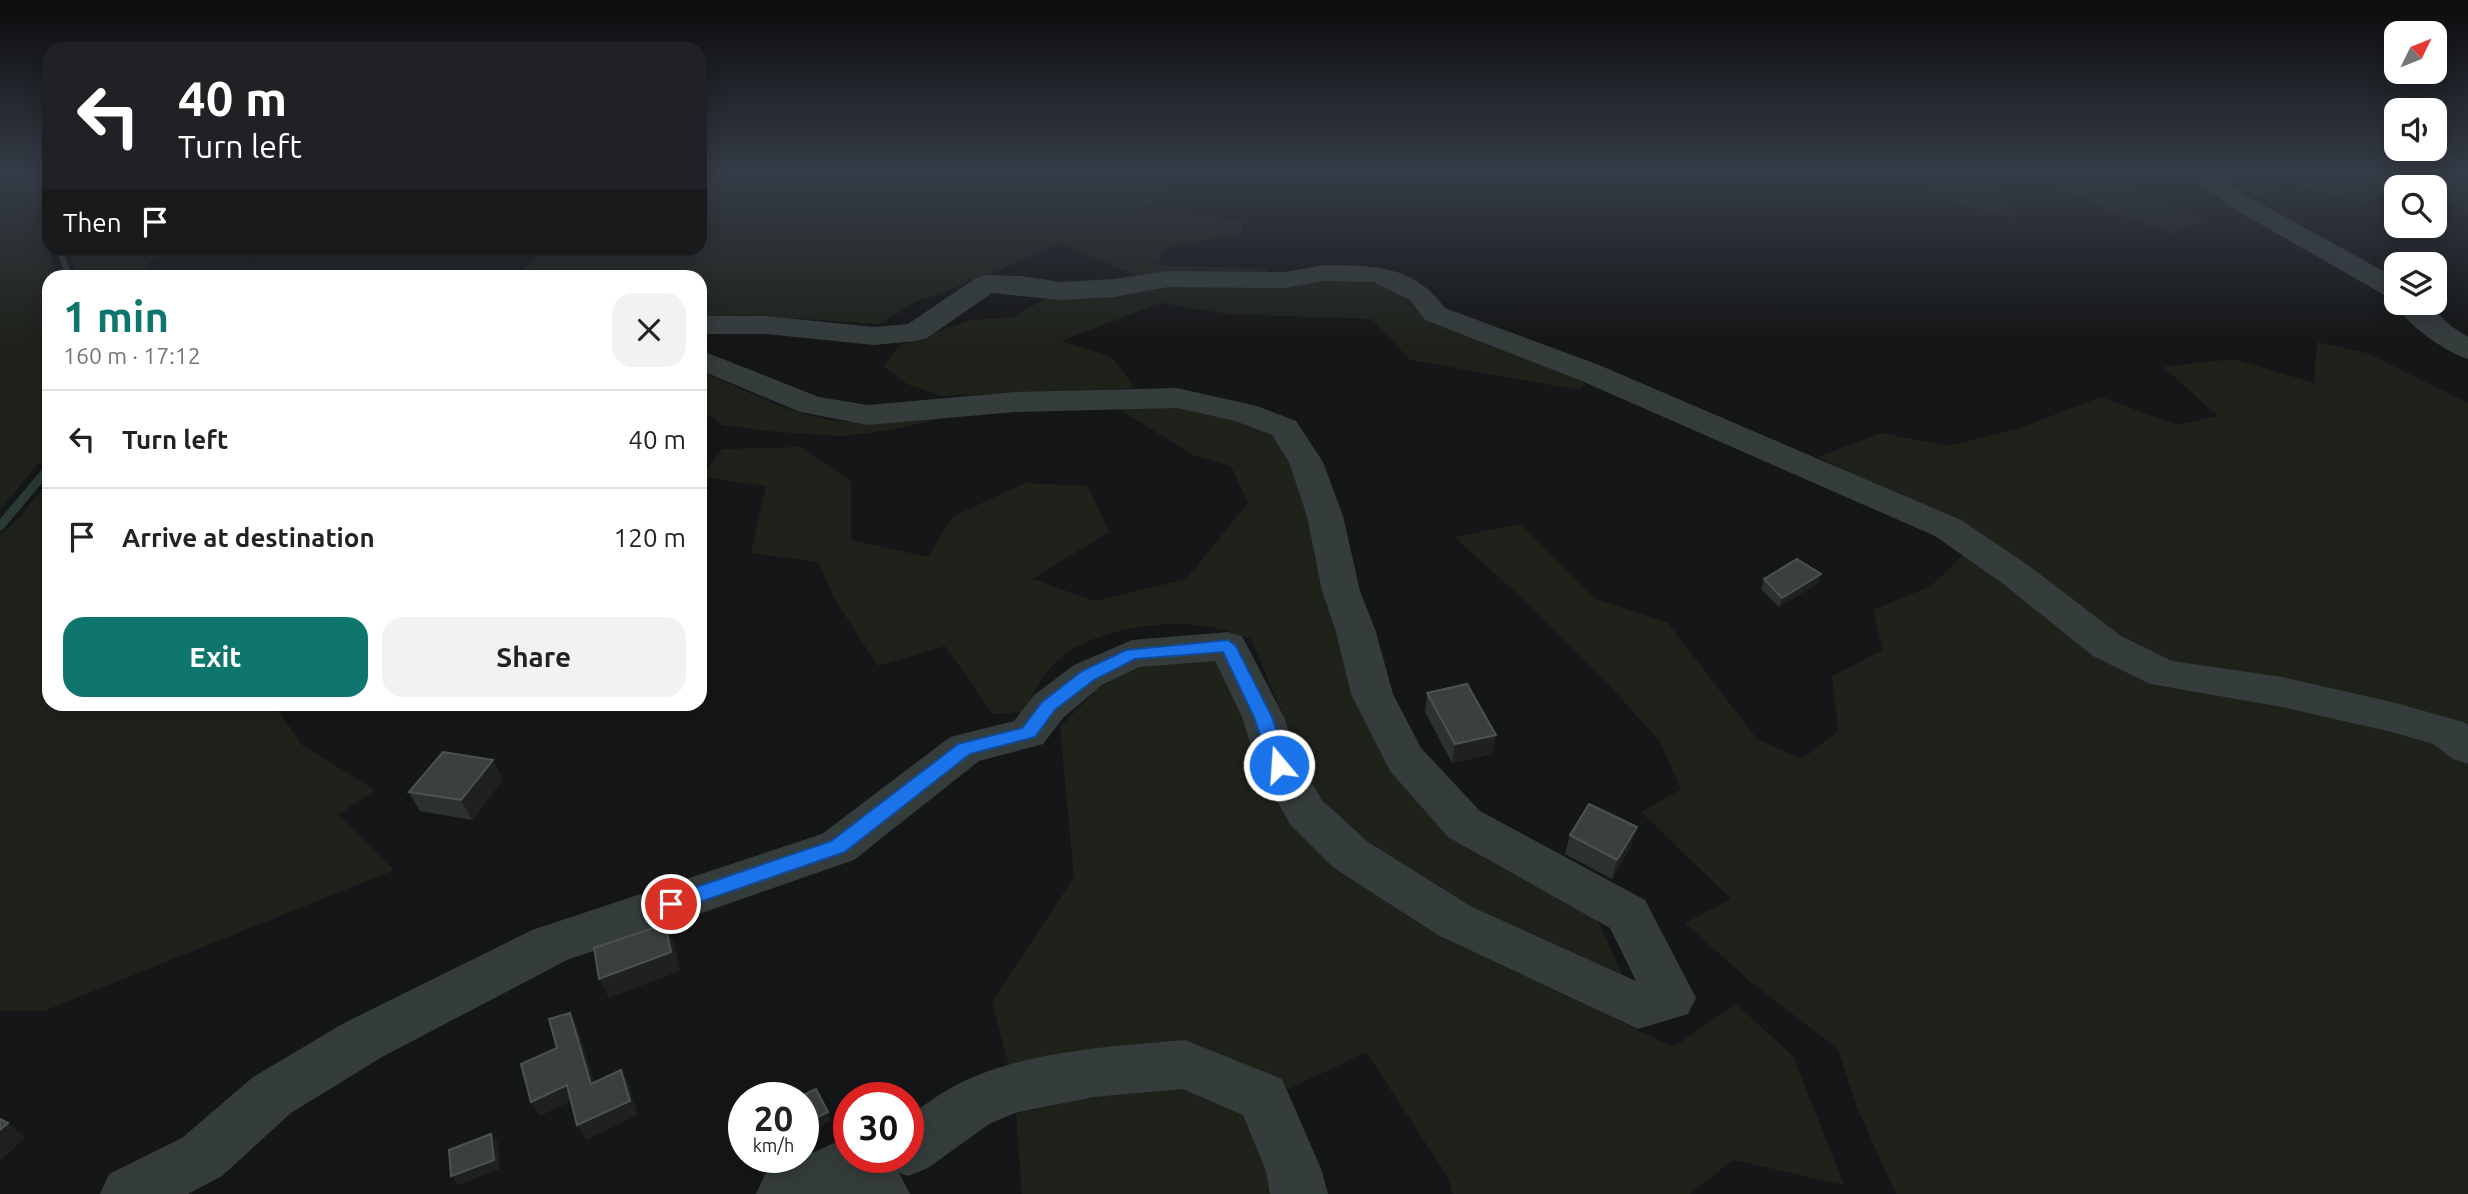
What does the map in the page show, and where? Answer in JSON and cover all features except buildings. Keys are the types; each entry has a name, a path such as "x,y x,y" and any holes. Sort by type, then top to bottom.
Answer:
{"street":[{"path":"2287,229 2384,283"},
{"path":"707,325 766,325 874,336 916,332 986,284 1021,285 1061,291 1114,288 1168,279 1284,280 1324,273 1378,274 1420,294 1435,314 1588,372 1948,528 2015,574 2107,646 2164,674 2282,692 2392,717 2448,733 2468,748"},
{"path":"2422,315 2468,350"},
{"path":"129,1194 202,1157 272,1095 363,1040 550,945 838,847 965,748 1028,733 1049,706 1088,675 1132,654 1228,646 1263,717 1279,765 1306,812 1351,855 1455,920 1638,1006 1670,998 1628,914 1464,824 1405,759 1372,694 1356,632 1340,591 1325,516 1306,462 1284,428 1245,413 1177,398 1015,402 868,415 811,405 707,362"},
{"path":"924,1138 970,1107 1012,1089 1094,1072 1185,1064 1263,1097 1294,1171 1299,1194"},
{"path":"785,1194 843,1166 882,1194 891,1173"}],"shaded area":[{"path":"0,229 42,229 42,256 51,256 56,270 42,270 42,462 0,510"},
{"path":"707,229 1241,229 1241,235 1167,246 1157,265 1269,269 1264,273 1140,277 1059,243 991,274 916,302 879,324 743,315 707,318 707,270 522,270 537,256 707,256"},
{"path":"2157,229 2184,229 2171,234"},
{"path":"70,256 162,256 147,263 148,270 76,270"},
{"path":"1328,277 1372,281 1588,378 1579,390 1410,360 1371,319 1228,314 1160,303 1061,341 1112,357 1135,388 941,396 907,384 883,366 900,345 971,320 1013,317 1047,298 1170,285"},
{"path":"2317,342 2367,353 2468,403 2468,735 2168,667 2117,644 1959,525 1818,457 1881,433 1948,446 2017,429 2101,397 2177,425 2218,416 2163,367 2233,359 2314,383"},
{"path":"707,374 781,406 831,420 875,422 948,417 892,430 842,436 721,425 707,414"},
{"path":"1173,401 1276,430 1312,516 1326,605 1394,771 1597,919 1627,985 1467,910 1370,846 1317,795 1251,639 1220,629 1174,624 1114,632 1079,646 1057,661 1040,681 1023,712 993,714 945,646 878,666 835,600 818,562 751,553 766,486 707,478 707,469 722,449 801,447 851,481 851,540 928,557 952,517 1025,483 1088,486 1109,532 1032,579 1095,601 1186,579 1248,503 1231,466 1193,455 1109,403"},
{"path":"42,489 42,711 279,711 302,745 375,790 338,815 394,870 44,1011 0,1011 0,535 19,518"},
{"path":"1521,524 1596,599 1668,623 1757,739 1802,759 1838,731 1832,676 1883,650 1873,610 1931,586 1964,554 2101,657 2163,687 2280,703 2424,739 2468,765 2468,1194 1896,1194 1857,1108 1838,1049 1752,983 1685,923 1731,899 1641,812 1681,789 1660,742 1603,678 1524,600 1454,537"},
{"path":"1214,659 1257,748 1274,800 1322,853 1529,977 1673,1047 1736,1004 1793,1056 1844,1185 1733,1160 1690,1194 1453,1194 1448,1177 1366,1052 1289,1089 1193,1047 1011,1073 992,1002 1074,877 1060,727 1095,691 1137,663"},
{"path":"1178,1082 1246,1112 1284,1194 1022,1194 1016,1114 1111,1092"}],"waterway":[{"path":"62,256 67,270"},
{"path":"0,526 42,476"}],"route":[{"path":"671,904 838,847 965,748 1028,733 1049,706 1088,675 1132,654 1228,646 1263,717 1279,765"}]}
